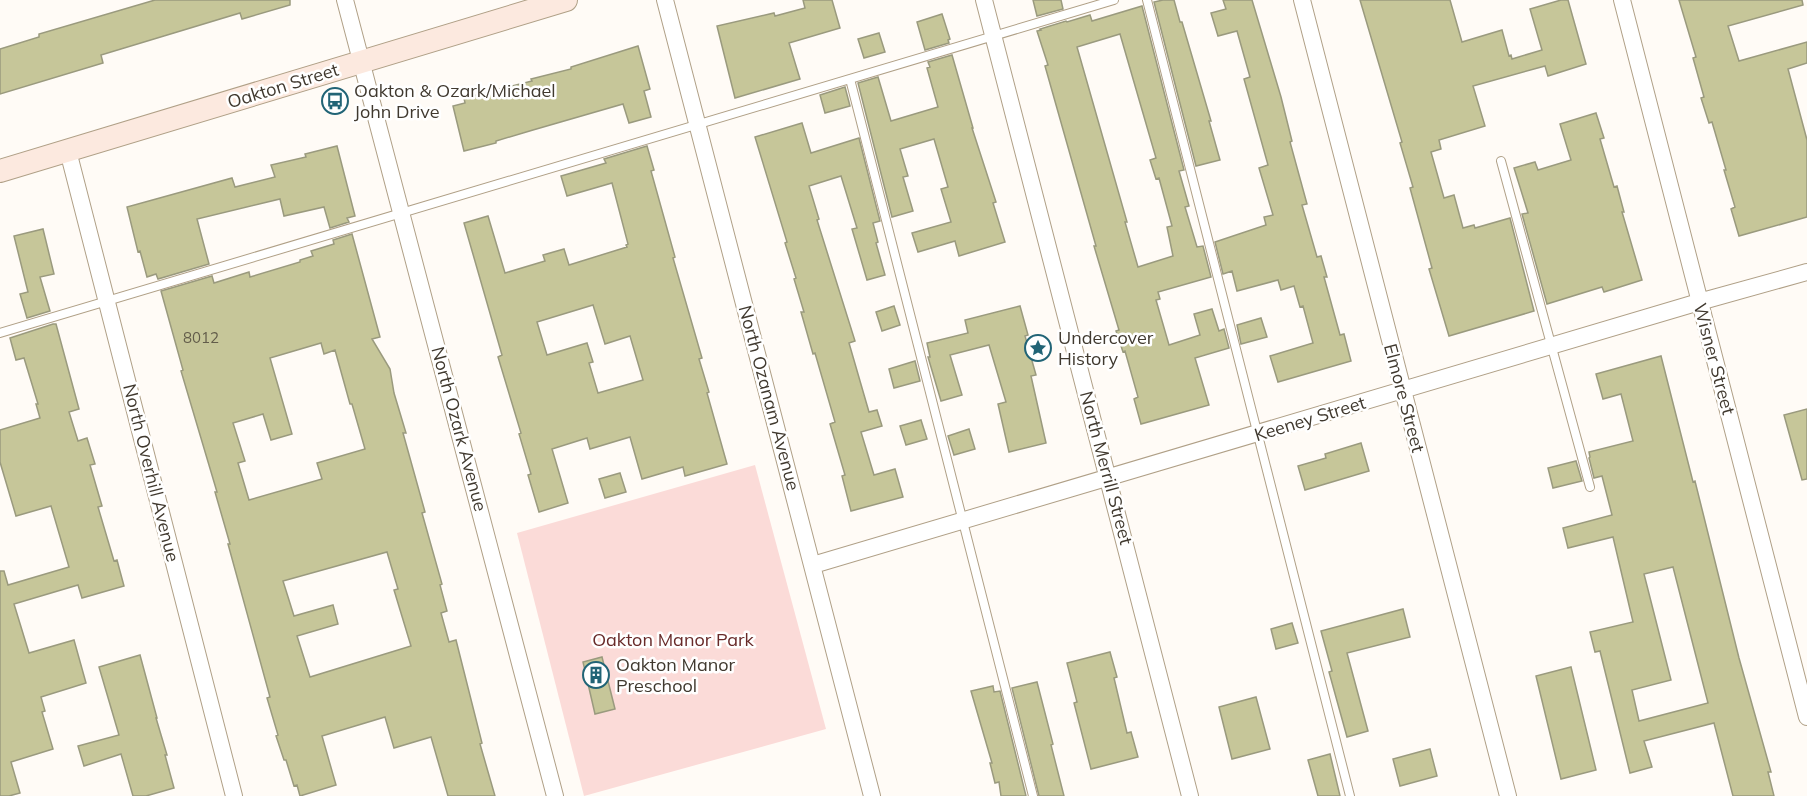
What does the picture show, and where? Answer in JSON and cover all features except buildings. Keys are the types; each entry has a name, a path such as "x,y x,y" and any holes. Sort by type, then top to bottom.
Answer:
{"main road":[{"name":"Oakton Street","path":"0,171 566,0"}],"street":[{"name":"North Ozark Avenue","path":"345,0 555,796"},
{"name":"North Ozanam Avenue","path":"665,0 872,796"},
{"name":"North Merrill Street","path":"984,0 1190,796"},
{"name":"Elmore Street","path":"1302,0 1508,796"},
{"name":"Wisner Street","path":"1622,0 1807,717"},
{"name":"North Overhill Avenue","path":"68,151 234,796"},
{"name":"Keeney Street","path":"813,565 1807,272"}],"lane":[{"path":"0,333 1114,0"},
{"path":"1147,0 1350,796"},
{"path":"850,79 1033,796"},
{"path":"1501,161 1590,487"}],"green space":[{"name":"Oakton Manor Park","path":"755,465 826,729 584,796 517,533"}],"place":[{"name":"Oakton & Ozark/Michael John Drive","path":"335,101"},
{"name":"Undercover History","path":"1038,348"},
{"name":"Oakton Manor Preschool","path":"596,675"}]}
